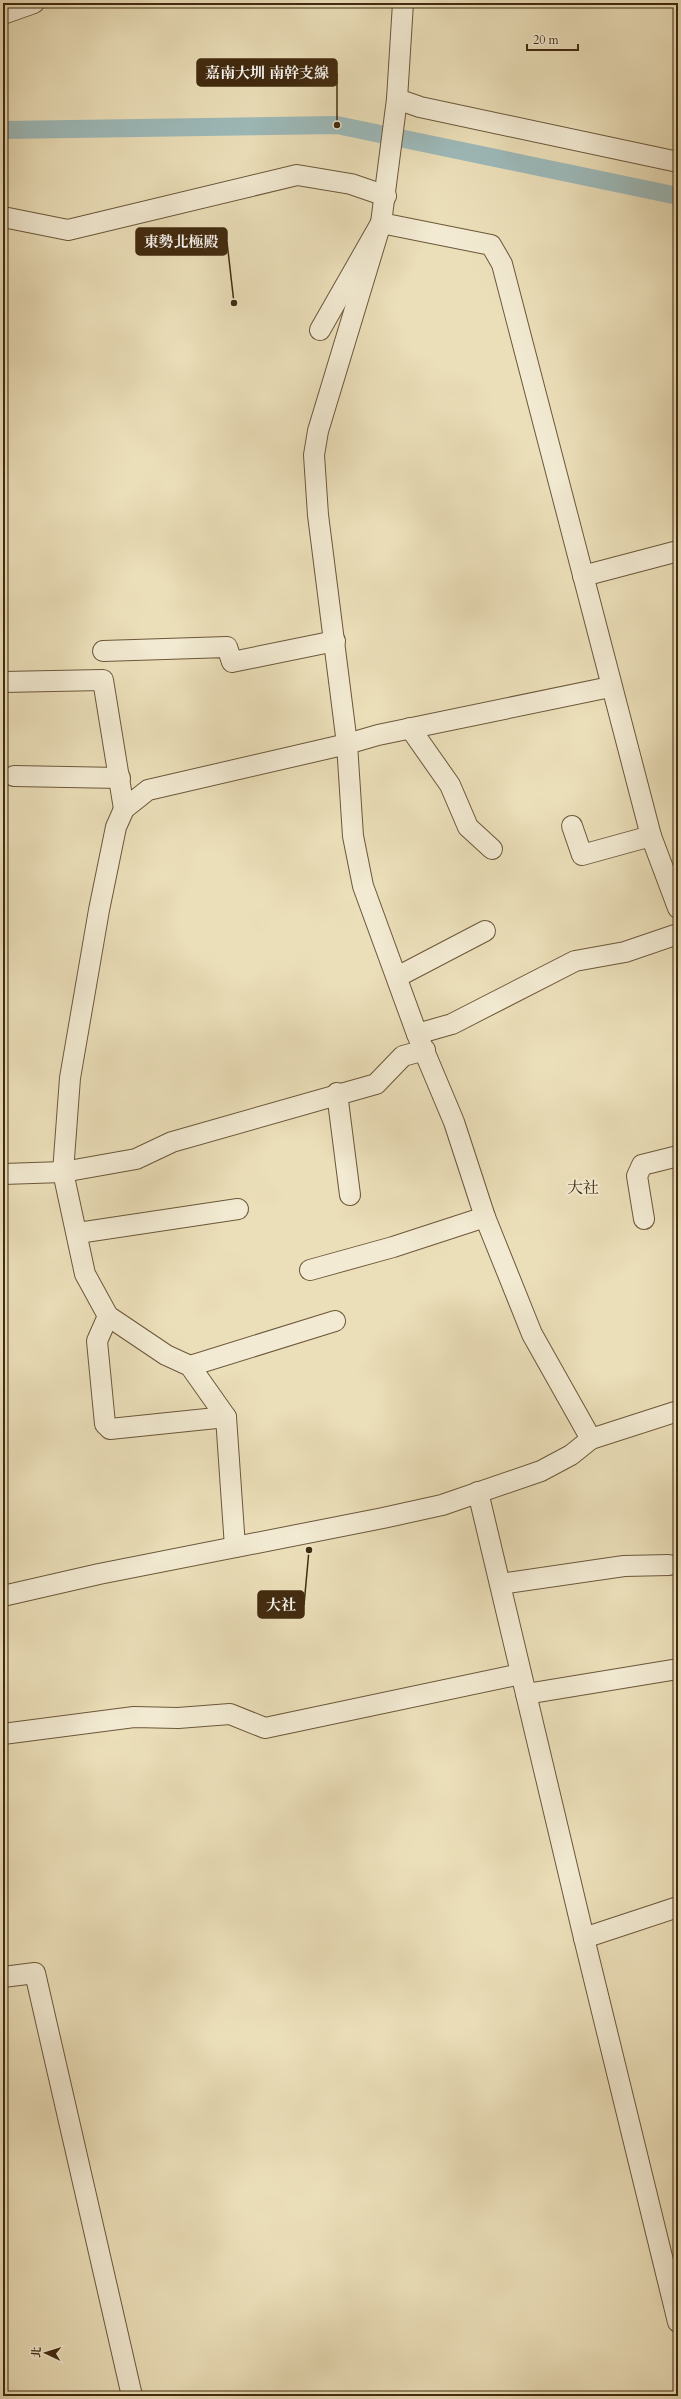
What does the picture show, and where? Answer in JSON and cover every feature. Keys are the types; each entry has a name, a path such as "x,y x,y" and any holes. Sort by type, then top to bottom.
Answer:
{"street":[{"path":"3,14 34,3"},
{"path":"403,3 397,99 386,196 381,223 318,431 314,455 318,514 347,744 353,836 363,886 421,1042 454,1122 485,1217 532,1334 591,1439"},
{"path":"397,99 420,107 678,162"},
{"path":"3,217 68,230 297,175 351,184 386,196"},
{"path":"320,330 381,223"},
{"path":"381,223 491,245 502,264 584,576 610,687 651,836 678,908"},
{"path":"584,576 678,552"},
{"path":"102,651 227,647 232,662 335,641"},
{"path":"3,682 103,680 124,809"},
{"path":"235,1547 226,1416 190,1366 166,1355 108,1316 86,1274 78,1233 63,1172 70,1078 83,996 116,826 124,809 148,790 410,728 610,687"},
{"path":"410,728 450,785 468,827 492,849"},
{"path":"14,776 120,778"},
{"path":"572,826 582,855 651,836"},
{"path":"397,977 485,931"},
{"path":"3,1174 63,1172 136,1159 172,1142 337,1093 376,1084 403,1056 421,1042 452,1024 576,961 625,952 678,934"},
{"path":"337,1093 350,1195"},
{"path":"644,1219 637,1176 642,1165 678,1156"},
{"path":"78,1233 238,1209"},
{"path":"310,1270 393,1247 485,1217"},
{"path":"108,1316 98,1341 105,1424 110,1429 226,1416"},
{"path":"190,1366 335,1321"},
{"path":"3,1596 99,1574 390,1517 442,1505 541,1471 571,1455 591,1439 678,1411"},
{"path":"478,1492 584,1938 678,2322"},
{"path":"501,1584 624,1566 669,1565"},
{"path":"526,1694 678,1669"},
{"path":"3,1734 134,1717 178,1718 230,1714 265,1728 521,1674"},
{"path":"584,1938 678,1907"},
{"path":"3,1977 35,1973 132,2396"}],"waterway":[{"path":"3,130 337,125 678,196"}],"place":[{"name":"嘉南大圳 南幹支線","path":"337,125"},
{"name":"東勢北極殿","path":"234,303"},
{"name":"大社","path":"309,1550"}],"district":[{"name":"大社","path":"583,1187"}]}
